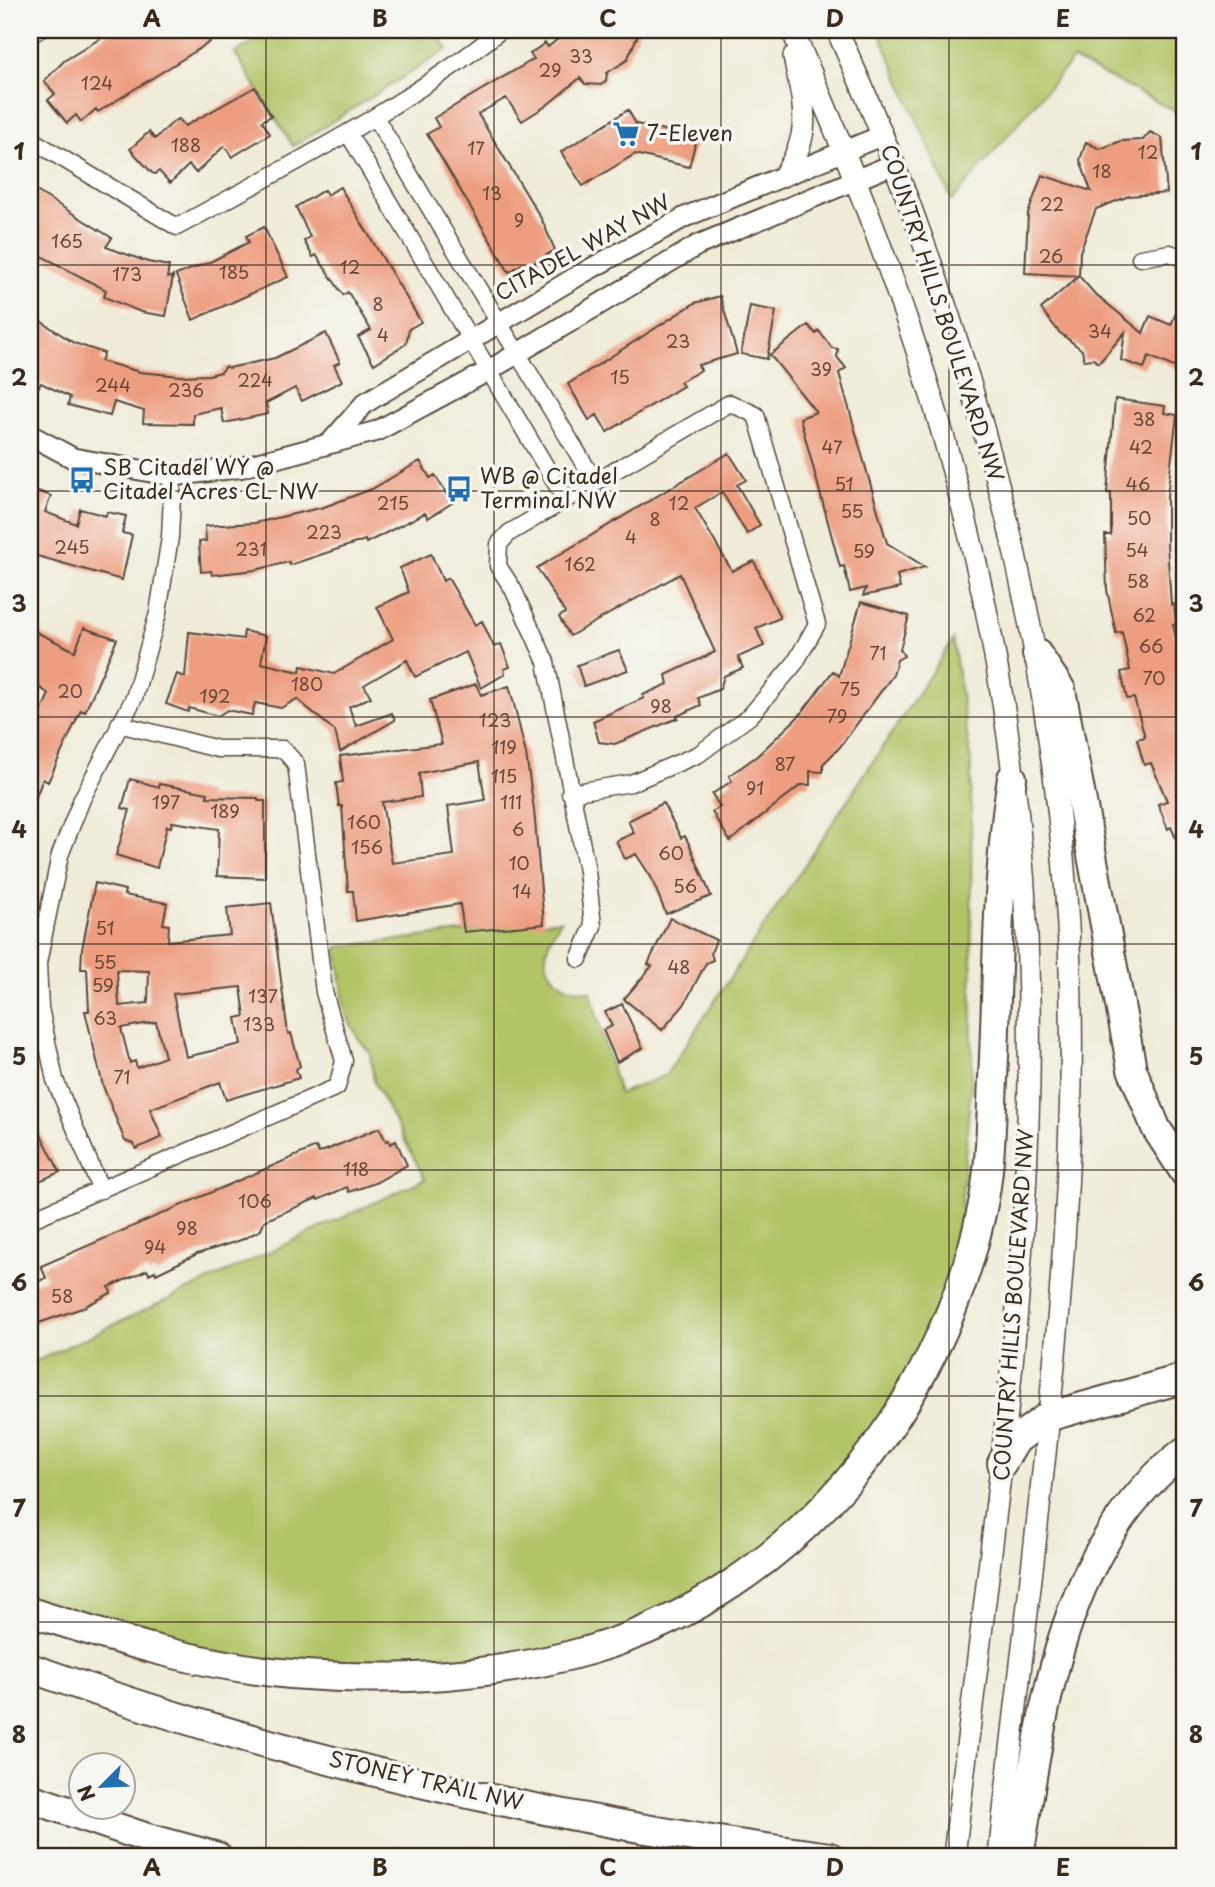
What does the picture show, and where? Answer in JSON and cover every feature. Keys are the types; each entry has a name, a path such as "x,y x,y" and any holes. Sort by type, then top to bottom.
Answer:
{"highway":[{"path":"1037,654 1061,690 1132,1069 1156,1128 1185,1172"},
{"path":"30,1612 148,1648 289,1674 424,1677 478,1673 591,1649 640,1632 732,1582 768,1558 811,1522 864,1463 898,1416 940,1339 968,1267 983,1205 992,1115 1002,842 1012,778"},
{"path":"1002,1463 1016,1440 1047,1417 1185,1378"},
{"path":"1019,1857 1051,1678 1063,1629 1084,1581 1119,1520 1161,1469 1185,1451"},
{"name":"STONEY TRAIL NW","path":"30,1668 118,1698 386,1775 623,1825 830,1857"},
{"path":"30,1798 144,1837 218,1857"}],"main road":[{"name":"COUNTRY HILLS BOULEVARD NW","path":"791,30 845,150 911,328 964,504 994,641 1012,778 1029,994 1029,1106 1018,1307 1002,1463 954,1857"},
{"path":"786,174 806,130 791,30"},
{"name":"COUNTRY HILLS BOULEVARD NW","path":"837,30 894,164 965,368 1000,488 1037,654 1065,890 1071,1081 1060,1284 999,1857"}],"street":[{"path":"30,35 39,30"},
{"path":"30,139 177,227 376,117 458,64 500,30"},
{"path":"376,117 596,482"},
{"path":"348,133 565,499"},
{"name":"CITADEL WAY NW","path":"330,443 365,403 499,320 685,217 883,135"},
{"path":"30,435 73,458 173,476 243,467 377,431 488,371 698,246 894,164"},
{"path":"1140,258 1170,253 1185,259"},
{"path":"570,793 631,783 699,754 750,716 795,663 817,624 756,415 730,402 509,533 499,544 498,566 513,589 546,662 570,793 587,871 593,926 579,959"},
{"path":"101,1189 55,1080 34,963 60,855 82,799 134,698 158,613 170,537 173,476"},
{"path":"30,1220 337,1087 344,1061 324,992 296,764 283,749 218,749 119,724"}],"green space":[{"path":"273,30 433,30 448,49 293,146 235,53"},
{"path":"878,30 1185,30 1185,116 1073,59 952,201"},
{"path":"953,640 971,762 972,1070 961,1206 970,1212 941,1318 837,1486 725,1582 613,1636 486,1665 347,1671 231,1656 30,1602 30,1364 425,1179 374,1082 370,1053 358,1038 345,1012 337,947 561,920 549,942 547,964 550,972 563,984 590,991 619,1094 666,1075"}],"building":[{"path":"114,30 202,30 210,42 98,112 96,109 81,122 76,115 67,123 48,100 55,94 44,81 64,61"},
{"path":"569,30 640,30 627,60 607,73 606,81 601,85 585,84 580,78 546,106 522,121 506,98 478,114 542,220 555,250 525,268 522,264 509,272 427,134 439,127 434,118 534,59 530,54 545,43 548,47"},
{"path":"255,87 271,116 262,121 270,134 232,157 224,146 196,173 189,165 170,183 159,171 152,173 130,149 149,132 155,139 174,121 179,119 185,126"},
{"path":"628,110 636,124 697,137 689,167 635,154 583,186 561,152"},
{"path":"1150,132 1162,138 1167,193 1129,196 1096,209 1080,252 1079,276 1025,273 1028,214 1042,175 1091,191 1080,160 1086,142 1100,149 1121,141 1143,140"},
{"path":"30,187 112,238 106,247 148,262 169,266 167,278 173,276 166,316 141,312 104,297 106,290 30,250"},
{"path":"340,187 421,322 409,329 406,344 374,364 358,337 371,330 348,292 343,295 316,255 313,257 304,241 310,237 296,207 324,190 327,195"},
{"path":"264,227 288,277 193,320 176,275 249,242 246,236"},
{"path":"1079,276 1093,292 1143,333 1150,316 1171,325 1185,292 1185,372 1149,356 1144,368 1121,360 1125,332 1099,363 1093,359 1084,360 1082,350 1059,332 1041,309"},
{"path":"720,296 737,354 698,365 701,370 680,382 683,386 607,432 597,415 589,420 568,384 695,303"},
{"path":"750,306 776,311 767,359 741,354"},
{"path":"30,314 74,343 104,353 101,361 140,372 180,376 209,375 221,372 225,366 229,368 275,358 326,333 340,362 334,365 342,381 302,401 295,388 266,403 268,414 224,423 221,408 193,414 193,424 143,423 144,411 114,402 110,416 68,405 70,397 41,383 30,402"},
{"path":"808,325 816,334 819,331 832,348 838,349 837,357 846,368 839,373 887,543 925,567 897,575 900,588 863,596 866,588 850,592 844,566 840,567 800,418 816,412 770,355"},
{"path":"1115,399 1165,406 1164,413 1177,415 1167,496 1167,544 1171,605 1174,604 1176,624 1173,625 1185,679 1185,859 1158,804 1167,801 1151,763 1144,765 1137,739 1145,737 1134,698 1127,699 1121,672 1130,670 1122,632 1116,633 1107,590 1105,535 1111,535 1111,493 1107,493"},
{"path":"729,453 746,480 737,485 760,525 747,534 722,492 695,508 732,571 754,561 780,618 756,628 764,646 738,657 743,668 724,676 720,689 698,698 701,705 677,716 678,718 615,744 599,742 593,721 644,698 643,695 668,684 666,675 715,652 680,574 570,636 559,617 565,613 537,568"},
{"path":"420,461 430,478 435,475 452,503 428,518 425,513 366,543 365,540 290,565 289,562 255,570 212,575 211,571 201,572 199,542 206,541 205,526 255,523 324,507 372,489"},
{"path":"30,488 51,496 45,512 76,524 80,509 106,516 107,512 126,516 122,533 132,535 122,580 30,554"},
{"path":"431,554 443,581 448,578 475,625 482,621 494,647 501,644 510,667 504,669 505,674 481,688 466,652 415,677 407,660 364,685 371,697 349,707 356,726 392,713 395,720 340,752 335,731 297,699 281,708 255,703 252,715 227,710 218,716 189,708 188,712 166,704 177,674 185,677 189,632 243,639 244,631 266,636 261,663 300,672 301,666 334,674 393,639 377,607 409,592 400,568"},
{"path":"861,602 909,616 900,649 904,656 897,660 893,675 839,748 823,764 823,772 810,771 810,785 801,785 730,841 712,812 720,807 712,794 732,781 729,776 757,756 800,715 833,671 839,676"},
{"path":"84,628 117,639 85,712 81,710 48,782 43,779 30,811 30,737 49,694 30,681 30,629 75,651"},
{"path":"619,650 628,670 584,686 577,665"},
{"path":"476,684 481,695 509,686 526,754 544,924 464,932 460,904 356,921 353,891 348,891 342,806 339,806 336,783 343,782 340,756 442,744 430,700","holes":["479,762 485,800 448,806 454,855 392,863 382,802 421,797 419,773"]},
{"path":"130,779 159,787 159,784 208,793 207,797 258,798 258,801 265,801 265,878 217,876 219,829 172,822 171,827 167,826 157,868 116,855 130,810 122,808"},
{"path":"663,803 681,838 685,836 711,896 666,914 651,877 636,854 625,859 616,841 634,833 628,821"},
{"path":"95,883 125,890 124,895 167,903 163,924 169,925 168,941 230,935 227,908 271,903 288,1034 291,1033 300,1066 296,1069 299,1078 226,1100 220,1082 150,1109 162,1137 136,1149 134,1144 125,1141 103,1086 85,1011 89,1011 87,969 81,969 82,949","holes":["117,970 149,971 148,1003 119,1006","241,987 245,1016 236,1018 241,1044 186,1057 173,994","156,1022 165,1057 137,1068 135,1061 130,1063 121,1028"]},
{"path":"670,918 716,940 711,953 713,960 706,963 684,1005 662,1030 624,999 652,966 648,964"},
{"path":"622,1004 643,1048 617,1062 603,1030 612,1026 605,1012"},
{"path":"30,1113 60,1172 30,1185"},
{"path":"379,1128 386,1141 389,1140 390,1144 396,1141 407,1165 375,1183 349,1192 347,1187 264,1221 261,1230 241,1240 197,1254 156,1274 155,1271 149,1274 147,1270 109,1287 111,1293 82,1308 30,1326 30,1285 46,1278 41,1266 316,1147 319,1153"}],"place":[{"name":"7-Eleven","path":"626,134"},
{"name":"SB Citadel WY @ Citadel Acres CL NW","path":"82,480"},
{"name":"WB @ Citadel Terminal NW","path":"459,489"}]}
